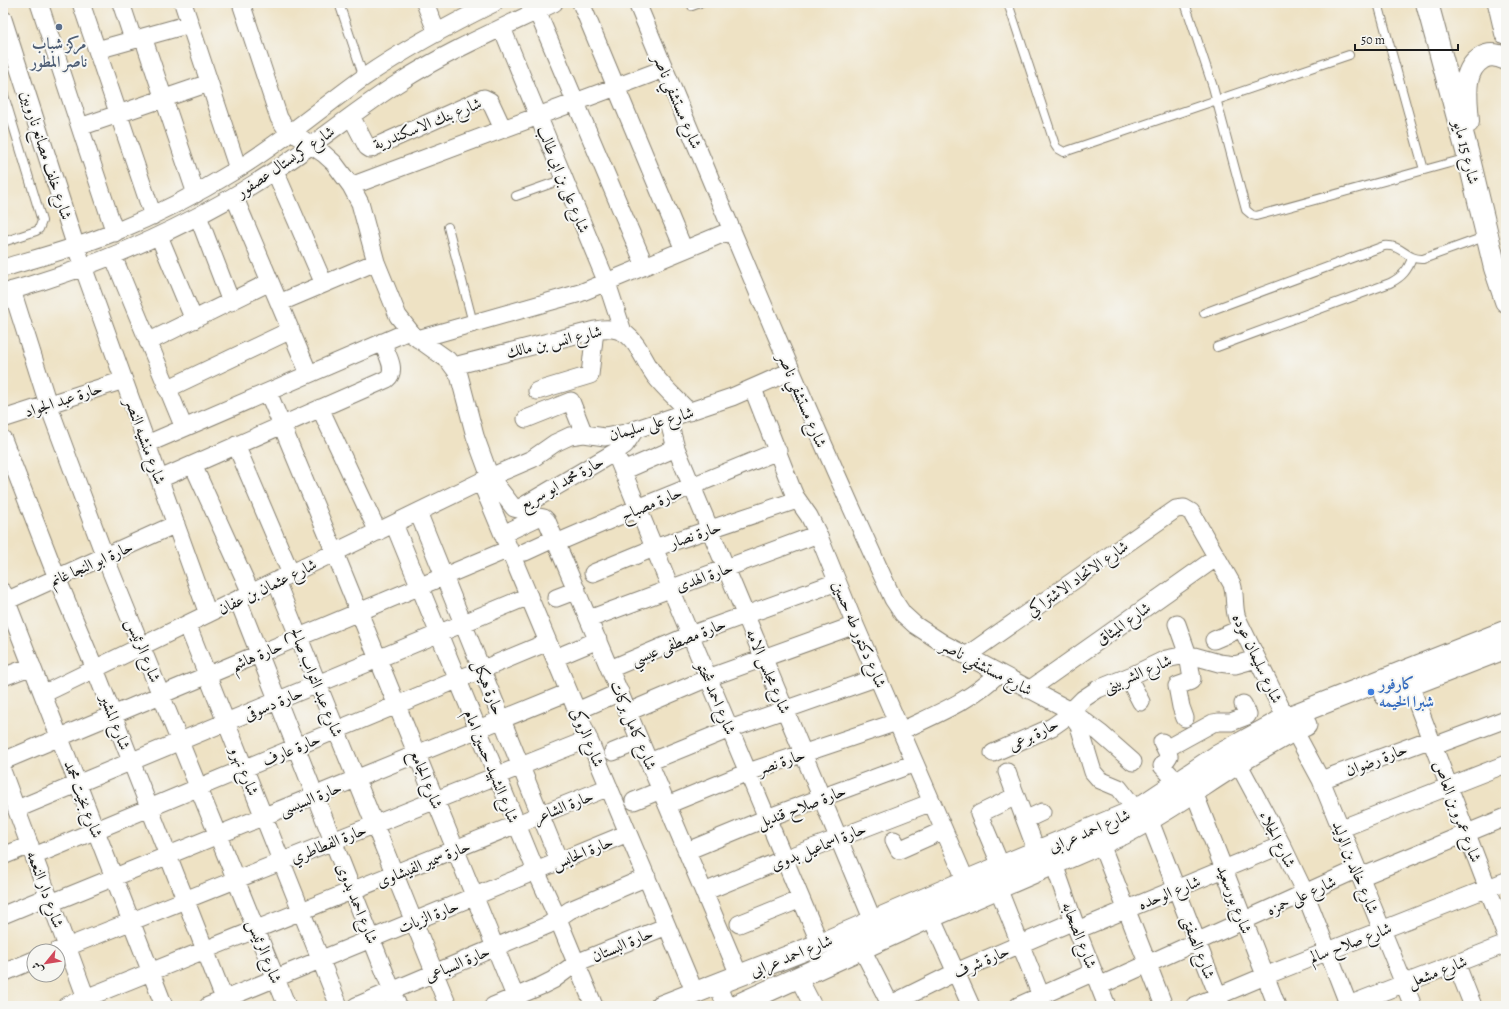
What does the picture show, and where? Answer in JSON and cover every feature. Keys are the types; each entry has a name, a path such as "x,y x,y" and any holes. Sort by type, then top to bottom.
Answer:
{"main road":[{"name":"شارع 15 مايو","path":"1428,3 1469,156 1496,268 1506,301"},
{"path":"1499,3 1506,33"},
{"path":"1469,156 1467,79 1470,69 1476,61 1485,56 1495,55 1506,59"}],"street":[{"path":"39,3 115,233"},
{"path":"81,3 153,216"},
{"path":"121,3 164,98 196,194"},
{"path":"183,3 238,169"},
{"path":"241,3 279,118 285,127 291,132 334,163 351,186 360,203 376,262 398,316 414,335 441,354 454,366 462,384 486,480"},
{"path":"425,3 437,32"},
{"name":"شارع كريستال عصفور","path":"3,268 76,247 115,233 196,194 238,169 364,78 474,7 494,3"},
{"name":"شارع كريستال عصفور","path":"7,291 84,268 159,236 198,216 275,171 401,81 433,62 554,3"},
{"path":"581,3 684,250"},
{"name":"شارع مستشفي ناصر","path":"637,3 790,371 840,485 893,599 902,614 915,626 966,656 1070,712 1100,733 1133,762"},
{"path":"537,11 645,266"},
{"name":"شارع خلف مصانع ناروبين","path":"3,19 84,268"},
{"path":"97,50 190,24"},
{"name":"شارع على بن ابى طالب","path":"502,28 607,283 623,332"},
{"path":"351,186 664,68"},
{"path":"80,127 209,83"},
{"name":"شارع بنك الاسكندرية","path":"352,116 367,147 370,149 484,98 490,102 503,129"},
{"path":"275,171 324,284"},
{"path":"234,196 309,374"},
{"path":"198,216 231,302"},
{"path":"147,444 382,342 473,323 571,296 607,283 732,230"},
{"path":"159,236 194,320"},
{"path":"113,256 184,428"},
{"path":"279,303 376,262"},
{"name":"شارع منشيه النصر","path":"84,268 208,614"},
{"path":"148,342 270,282"},
{"name":"شارع الرئيس","path":"7,291 105,556 288,1006"},
{"name":"شارع انس بن مالك","path":"454,366 595,330 604,328 614,329 623,332 634,340 654,374 689,412"},
{"path":"167,389 291,330"},
{"path":"537,391 590,376 595,330"},
{"path":"160,479 390,376 392,367 382,342"},
{"name":"شارع على سليمان","path":"486,480 532,459 562,439 578,434 605,437 635,430 753,389 790,371"},
{"name":"حارة عبد الجواد","path":"3,419 124,380"},
{"name":"شارع دكتور طه حسين","path":"753,389 792,489 809,516 818,534 855,625 966,881"},
{"name":"شارع الجامع","path":"268,392 517,1002"},
{"path":"526,419 571,401 584,434"},
{"path":"320,408 378,532"},
{"name":"شارع مجلس الامه","path":"668,419 676,448 874,921"},
{"name":"حارة محمد ابو سريع","path":"486,480 513,508 517,509 615,452 624,445 635,430"},
{"name":"شارع المشير","path":"3,439 57,578 150,808 225,1003"},
{"name":"شارع عبد التواب صالح","path":"236,446 284,578 299,637 448,1006"},
{"path":"623,470 676,448"},
{"name":"حارة مصباح","path":"512,545 551,540 562,541 638,508 778,451"},
{"name":"شارع احمد شحتو","path":"615,452 820,944"},
{"name":"شارع احمد بدوى","path":"193,465 244,597 259,654 395,998"},
{"name":"شارع عثمان بن عفان","path":"43,694 486,480"},
{"name":"شارع الروكى","path":"486,480 512,545 528,596 695,992"},
{"name":"حارة نصار","path":"593,573 654,548 798,500"},
{"name":"شارع الاتحاد الاشتراكي","path":"966,656 1176,509 1184,508 1191,512"},
{"name":"حارة هيكل","path":"418,512 559,861"},
{"name":"شارع سليمان عوده","path":"1191,512 1232,584 1234,609 1256,660 1290,724"},
{"name":"شارع كامل بركات","path":"512,545 537,518 541,517 547,521 739,975"},
{"name":"حارة ابو النجا غانم","path":"6,606 57,578 176,524"},
{"name":"شارع الشهيد حسين امام","path":"394,524 496,776 594,1006"},
{"name":"حارة الهدى","path":"589,619 818,534"},
{"name":"حارة هاشم","path":"3,761 419,587 512,545"},
{"name":"شارع الميثاق","path":"1029,690 1217,557"},
{"name":"حارة مصطفى عيسي","path":"610,669 690,635 837,582"},
{"path":"556,598 576,590"},
{"name":"حارة دسوقى","path":"11,802 78,784 528,596"},
{"name":"شارع بخيت محمد","path":"6,606 32,666 164,1006"},
{"name":"شارع نهرو","path":"187,624 339,1006"},
{"path":"1177,624 1188,655 1192,679 1176,686 1185,718"},
{"path":"628,712 708,678 855,625"},
{"path":"1214,640 1242,628"},
{"name":"شارع احمد عرابى","path":"738,1005 931,917 1101,844 1143,815 1164,793 1185,787 1238,763 1290,724 1506,631"},
{"path":"555,658 598,640"},
{"name":"حارة عارف","path":"3,856 32,851 96,830 548,642"},
{"name":"شارع احمد عرابى","path":"1185,787 1217,756 1244,740 1410,685 1506,648"},
{"name":"شارع الشربينى","path":"1070,712 1083,699 1098,689 1166,659 1188,655 1227,665 1243,664 1256,660"},
{"path":"3,677 32,666"},
{"name":"حارة نصر","path":"667,805 748,772 804,754 899,727 969,697 983,689 999,673"},
{"path":"649,762 730,729 878,677"},
{"path":"1128,677 1141,702"},
{"name":"شارع عمرو بن العاص","path":"1410,685 1506,936"},
{"name":"حارة السيسى","path":"3,915 114,878 569,692"},
{"path":"577,711 620,692"},
{"path":"1185,787 1162,766 1169,756 1167,743 1213,723 1234,722 1247,715 1243,704"},
{"name":"حارة برعى","path":"993,753 1052,727 1070,712"},
{"name":"شارع الصفتى","path":"1070,712 1079,726 1090,767 1096,776 1104,782 1119,788 1143,815 1177,889 1220,1001"},
{"name":"حارة رضوان","path":"1321,780 1432,742 1506,719"},
{"path":"1234,722 1244,740"},
{"name":"شارع خالد بن الوليد","path":"1290,724 1321,780 1413,1006"},
{"name":"حارة الفطاطري","path":"66,947 589,739"},
{"path":"613,752 640,740"},
{"name":"حارة صلاح قنديل","path":"687,851 767,818 915,763"},
{"name":"شارع الجلاء","path":"1238,763 1282,845 1305,893 1348,1006"},
{"path":"1340,829 1449,785 1506,764"},
{"path":"1007,772 1037,852"},
{"name":"شارع دار النعمه","path":"3,773 11,802 32,851 50,900 61,943"},
{"name":"حارة الشاعر","path":"517,825 609,787"},
{"name":"شارع بورسعيد","path":"1185,787 1224,869 1277,1006"},
{"path":"634,801 661,790"},
{"path":"1001,866 979,814 1016,796"},
{"name":"حارة اسماعيل بدوى","path":"704,892 784,859 932,802"},
{"path":"1025,820 1042,812"},
{"name":"شارع احمد عرابى","path":"661,1006 820,944 1001,866 1143,815"},
{"name":"شارع على حمزه","path":"1018,1006 1043,1001 1097,979 1148,964 1348,874 1354,872 1359,874 1368,874 1506,817"},
{"name":"حارة سمير الفيشاوى","path":"151,972 517,825"},
{"path":"894,840 899,850 944,830"},
{"name":"حارة الحايس","path":"536,871 628,833"},
{"path":"1101,844 1164,1006"},
{"name":"شارع الوحده","path":"1076,925 1127,910 1282,845"},
{"name":"شارع الصحابه","path":"1054,864 1108,1006"},
{"name":"حارة الزيات","path":"208,1006 225,1003 276,978 536,871"},
{"name":"حارة السباعى","path":"356,1006 395,998 435,973 548,925 570,910 647,877"},
{"name":"شارع صلاح سالم","path":"1194,1006 1220,1001 1265,976 1506,882"},
{"path":"998,888 1043,1001"},
{"path":"740,924 801,899"},
{"path":"931,917 971,1006"},
{"name":"حارة شرف","path":"889,1005 956,972 1020,944 1076,925"},
{"name":"حارة البستان","path":"493,1006 517,1002 553,980 576,963 667,926"},
{"name":"شارع مشعل","path":"1348,1006 1506,944"},
{"path":"862,949 889,1005"},
{"name":"شارع دار النعمه","path":"66,957 87,1002"},
{"path":"3,973 26,963"},
{"path":"1456,963 1473,1006"},
{"path":"66,1006 87,1002 151,972"},
{"path":"798,978 813,1006"},
{"path":"717,984 738,1005"}],"lane":[{"path":"339,3 364,78"},
{"path":"1008,3 1055,145 1060,151 1067,152 1349,55"},
{"path":"1185,3 1217,100 1248,213 1256,216 1424,170 1469,156"},
{"path":"1378,3 1424,170"},
{"path":"3,92 42,222 36,232 3,242"},
{"path":"516,196 564,178"},
{"path":"448,227 473,323"},
{"path":"1204,313 1384,246 1394,246 1412,258 1423,259 1488,236"},
{"path":"1217,347 1390,283 1406,271 1412,258"}],"place":[{"name":"مركز شباب ناصر المطور","path":"59,27"},
{"name":"كارفور شبرا الخيمه","path":"1371,692"}]}
